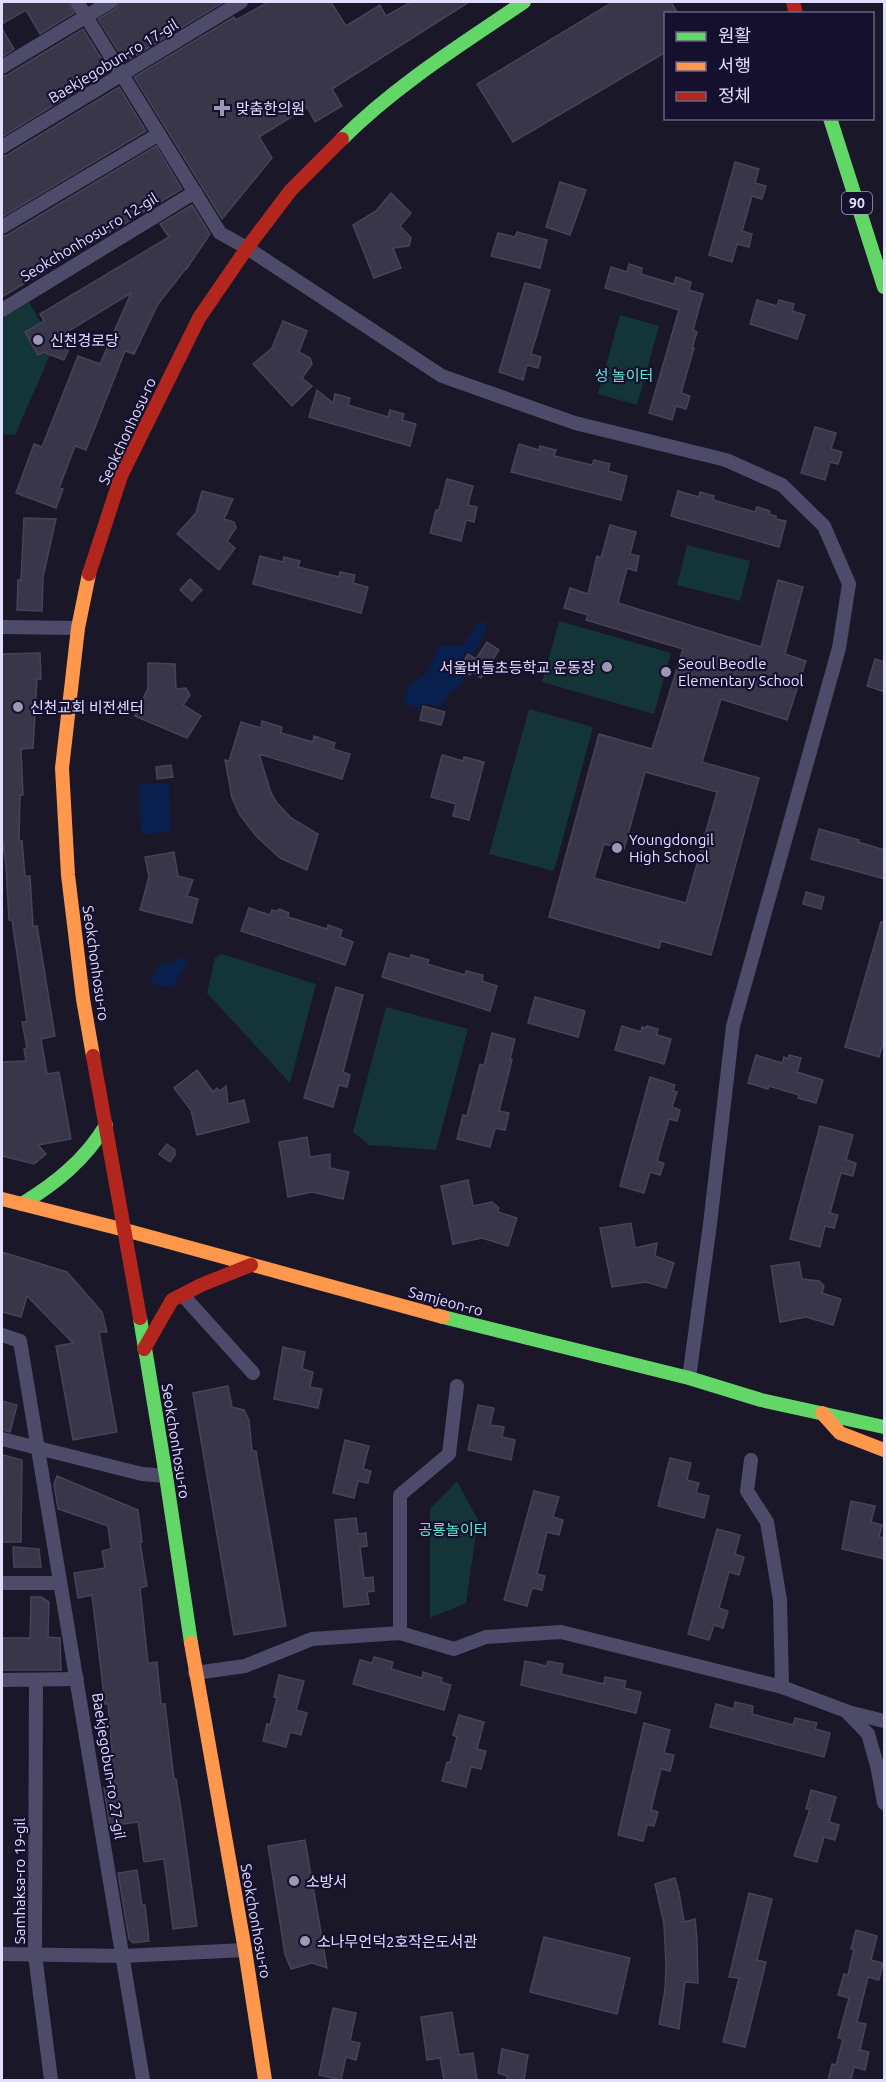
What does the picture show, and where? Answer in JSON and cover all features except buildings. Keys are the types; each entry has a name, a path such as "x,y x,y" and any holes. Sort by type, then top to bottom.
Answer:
{"street":[{"path":"77,2 220,233 247,248 442,376 575,423 726,460 782,485 824,526 849,584 839,648 733,1026 689,1378"},
{"path":"2,67 110,2"},
{"name":"Baekjegobun-ro 17-gil","path":"2,147 241,2"},
{"name":"Seokchonhosu-ro","path":"265,2080 245,1950 195,1673 166,1476 125,1230 83,999 68,875 62,768 78,628 88,575 121,476 199,318 247,248 291,190 357,124 439,59 524,2"},
{"name":"90","path":"831,120 885,287"},
{"path":"2,227 159,134"},
{"name":"Seokchonhosu-ro 12-gil","path":"2,309 195,192"},
{"path":"2,627 78,628"},
{"path":"22,1204 72,1169 96,1142 106,1125"},
{"name":"Samjeon-ro","path":"2,1199 125,1230 446,1318 689,1378 761,1400 885,1427"},
{"path":"144,1349 172,1300 201,1285 251,1265"},
{"path":"188,1300 253,1373"},
{"name":"Baekjegobun-ro 27-gil","path":"2,1335 20,1341 143,2080"},
{"path":"400,1633 400,1495 449,1454 457,1386"},
{"path":"822,1413 840,1433 885,1450"},
{"path":"2,1439 142,1474 166,1476"},
{"path":"751,1460 747,1491 767,1522 780,1600 782,1687"},
{"path":"2,1583 60,1583"},
{"path":"195,1673 245,1666 312,1640 400,1633 454,1648 486,1637 561,1632 782,1687 846,1711 885,1721"},
{"path":"2,1680 77,1679"},
{"name":"Samhaksa-ro 19-gil","path":"36,1680 35,1954 51,2080"},
{"path":"846,1711 868,1734 885,1803"},
{"path":"2,1954 123,1956 245,1950"}],"green space":[{"path":"29,302 54,346 15,435 2,434 2,318"},
{"name":"성 놀이터","path":"620,315 659,326 637,405 598,394"},
{"path":"687,545 750,561 740,601 677,585"},
{"name":"서울버들초등학교 운동장","path":"559,621 671,653 654,714 542,682"},
{"path":"529,709 593,727 554,871 489,854"},
{"path":"222,954 316,984 290,1083 207,993 215,958"},
{"path":"386,1007 468,1029 436,1150 369,1145 353,1132"},
{"name":"공룡놀이터","path":"457,1481 478,1520 466,1603 430,1618 430,1509"}],"water":[{"path":"479,622 486,622 486,632 473,654 467,651 457,667 467,674 441,707 422,703 420,709 403,702 409,686 427,673 440,646 464,645"},
{"path":"169,783 171,832 141,834 139,785"},
{"path":"180,956 188,964 174,986 161,987 153,984 151,978 160,966 168,962 173,964"}],"traffic: fast":[{"path":"342,139 407,83 524,2"},
{"path":"831,120 884,287"},
{"path":"22,1204 69,1170 89,1149 106,1125"},
{"path":"443,1317 689,1378 761,1400 884,1427"},
{"path":"140,1318 191,1643"}],"traffic: slow":[{"path":"89,574 78,628 62,768 68,875 83,999 93,1056"},
{"path":"2,1199 125,1230 443,1317"},
{"path":"822,1413 840,1433 884,1450"},
{"path":"191,1643 245,1950 265,2080"}],"traffic: jam":[{"path":"793,2 796,12"},
{"path":"89,574 121,476 199,318 247,248 291,190 342,139"},
{"path":"93,1056 140,1318"},
{"path":"144,1349 172,1300 201,1285 251,1265"}],"place":[{"name":"맞춤한의원","path":"222,108"},
{"name":"신천경로당","path":"38,340"},
{"name":"서울버들초등학교 운동장","path":"607,667"},
{"name":"Seoul Beodle Elementary School","path":"666,672"},
{"name":"신천교회 비전센터","path":"18,707"},
{"name":"Youngdongil High School","path":"617,848"},
{"name":"소방서","path":"294,1881"},
{"name":"소나무언덕2호작은도서관","path":"305,1941"}]}
